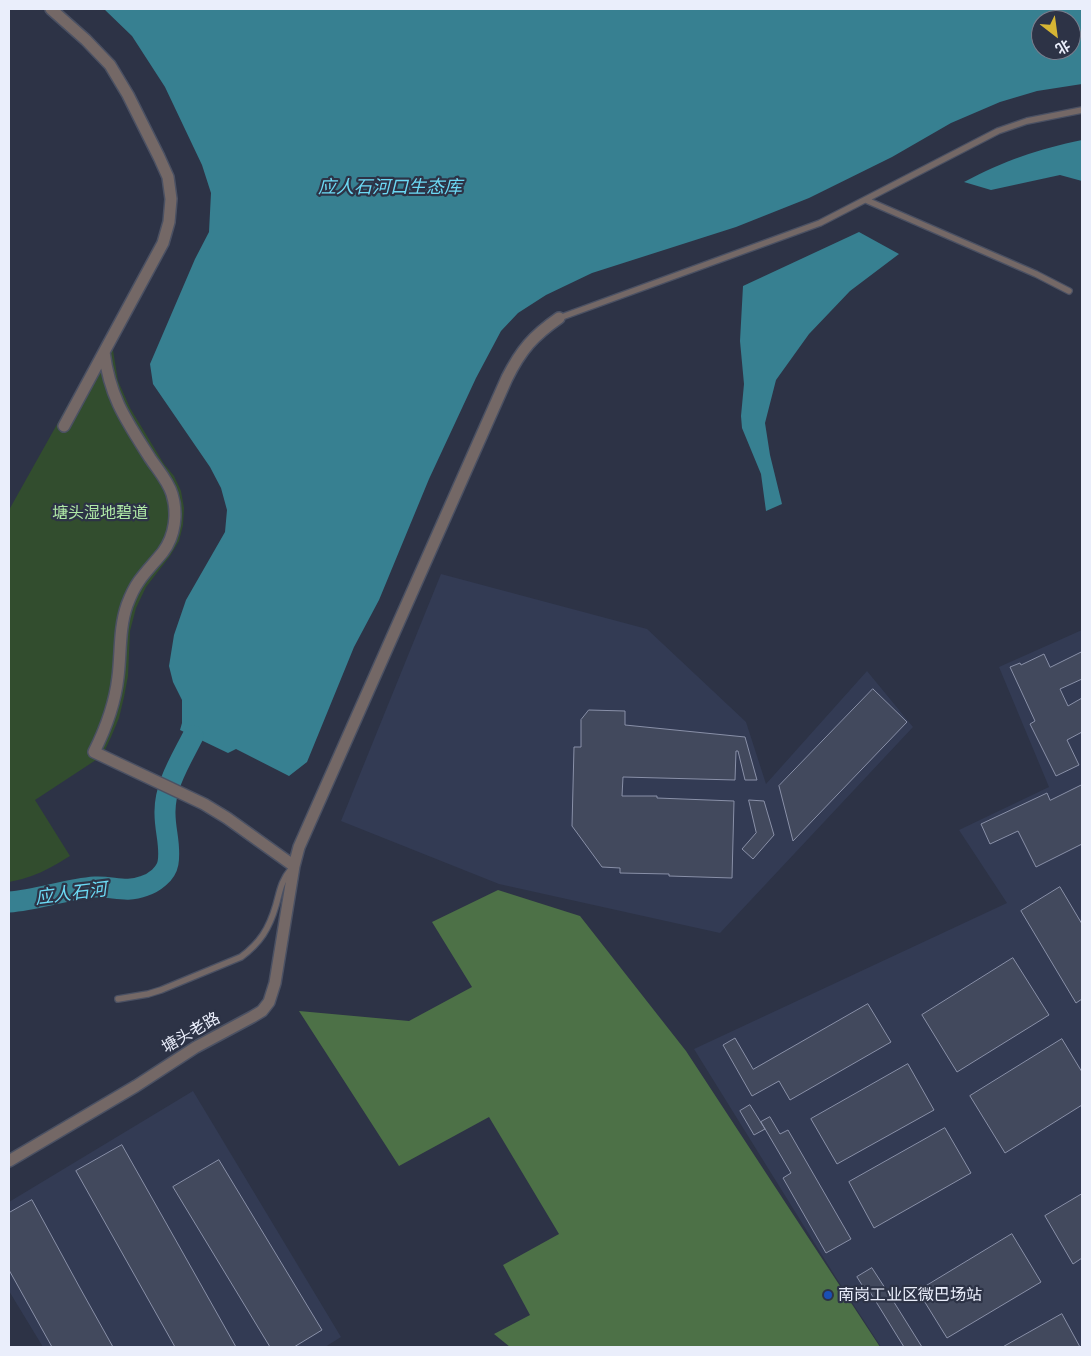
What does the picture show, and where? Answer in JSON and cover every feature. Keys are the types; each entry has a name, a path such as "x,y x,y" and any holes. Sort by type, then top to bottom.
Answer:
{"street":[{"path":"51,9 99,52 120,80 168,177 171,199 170,222 162,243 64,426"},
{"name":"塘头老路","path":"9,1161 136,1086 196,1047 252,1018 262,1011 269,1002 275,983 294,866 299,848 510,372 528,343 559,318"},
{"path":"104,352 115,398 130,426 166,480 172,494 175,509 174,524 170,538 163,551 138,582 127,605 121,630 116,696 108,721 94,752 204,804 227,818 294,866"}],"lane":[{"path":"559,318 820,223 998,131 1027,122 1082,110"},
{"path":"866,200 1036,274 1069,291"},
{"path":"118,998 148,994 161,990 241,957 252,949 264,934 276,905 280,889 287,874 294,866"}],"shaded area":[{"path":"441,574 647,629 746,722 766,784 867,671 913,727 720,933 499,884 341,821"},
{"path":"1082,630 1082,1347 881,1347 694,1049 1007,903 959,830 1049,787 999,667"},
{"path":"193,1091 341,1337 325,1347 43,1347 9,1291 9,1202"}],"green space":[{"name":"塘头湿地碧道","path":"102,344 113,350 118,381 130,408 164,464 174,476 181,491 184,508 183,525 179,541 146,587 136,608 130,631 128,676 124,697 119,718 102,756 35,800 70,856 41,872 9,882 9,510"},
{"path":"498,890 580,916 686,1051 880,1347 510,1347 494,1334 530,1315 503,1265 559,1234 489,1117 399,1166 299,1011 409,1021 472,987 432,922"}],"water":[{"name":"应人石河口生态库","path":"104,9 1082,9 1082,84 1037,91 1000,102 951,123 892,157 809,198 736,227 592,273 546,295 518,313 501,331 476,378 429,479 379,600 354,647 307,762 289,776 236,749 228,753 180,730 182,723 182,700 173,682 169,666 174,635 186,600 225,532 227,510 221,488 210,467 153,384 150,364 195,259 209,232 211,193 202,165 165,87 132,36"},
{"path":"1082,140 1082,181 1060,175 991,190 964,182 1022,156"},
{"path":"859,232 899,254 850,291 809,334 776,380 765,423 770,455 782,504 766,511 761,474 742,428 741,416 744,384 740,341 743,286"}],"building":[{"path":"1082,652 1082,679 1060,689 1068,706 1082,698 1082,732 1067,740 1079,765 1056,776 1030,724 1035,721 1010,667 1020,663 1021,665 1044,654 1050,667"},
{"path":"873,689 907,722 793,841 779,786"},
{"path":"589,710 625,711 625,725 745,737 757,780 745,780 738,751 736,751 735,780 623,777 622,796 657,796 657,798 734,801 732,878 620,873 620,868 602,867 572,826 574,747 581,747 581,720"},
{"path":"1082,785 1082,844 1036,867 1018,831 990,844 981,824 1047,793 1050,800"},
{"path":"749,800 764,801 774,835 753,859 742,849 756,833"},
{"path":"1060,887 1082,924 1082,999 1076,1003 1021,911"},
{"path":"1013,958 1049,1015 957,1072 922,1015"},
{"path":"868,1004 891,1042 790,1100 779,1081 752,1096 723,1045 735,1038 753,1069"},
{"path":"1062,1039 1082,1072 1082,1105 1005,1153 970,1096"},
{"path":"908,1064 934,1110 837,1164 811,1119"},
{"path":"750,1105 765,1129 754,1135 740,1111"},
{"path":"770,1117 780,1134 788,1130 851,1239 826,1253 783,1178 791,1173 761,1122"},
{"path":"945,1128 971,1173 874,1228 849,1182"},
{"path":"122,1145 236,1347 175,1347 76,1171"},
{"path":"219,1160 322,1330 294,1347 270,1347 173,1187"},
{"path":"1082,1194 1082,1258 1073,1264 1045,1216"},
{"path":"32,1200 113,1347 52,1347 9,1270 9,1213"},
{"path":"1012,1234 1041,1282 947,1338 918,1291"},
{"path":"872,1268 922,1347 904,1347 870,1292 867,1293 857,1277"},
{"path":"1062,1314 1080,1347 1003,1347"}],"waterway":[{"name":"应人石河","path":"9,902 84,888 131,889 148,885 159,878 167,867 169,857 165,814 167,793 174,774 193,736"}],"place":[{"name":"南岗工业区微巴场站","path":"828,1295"}]}
